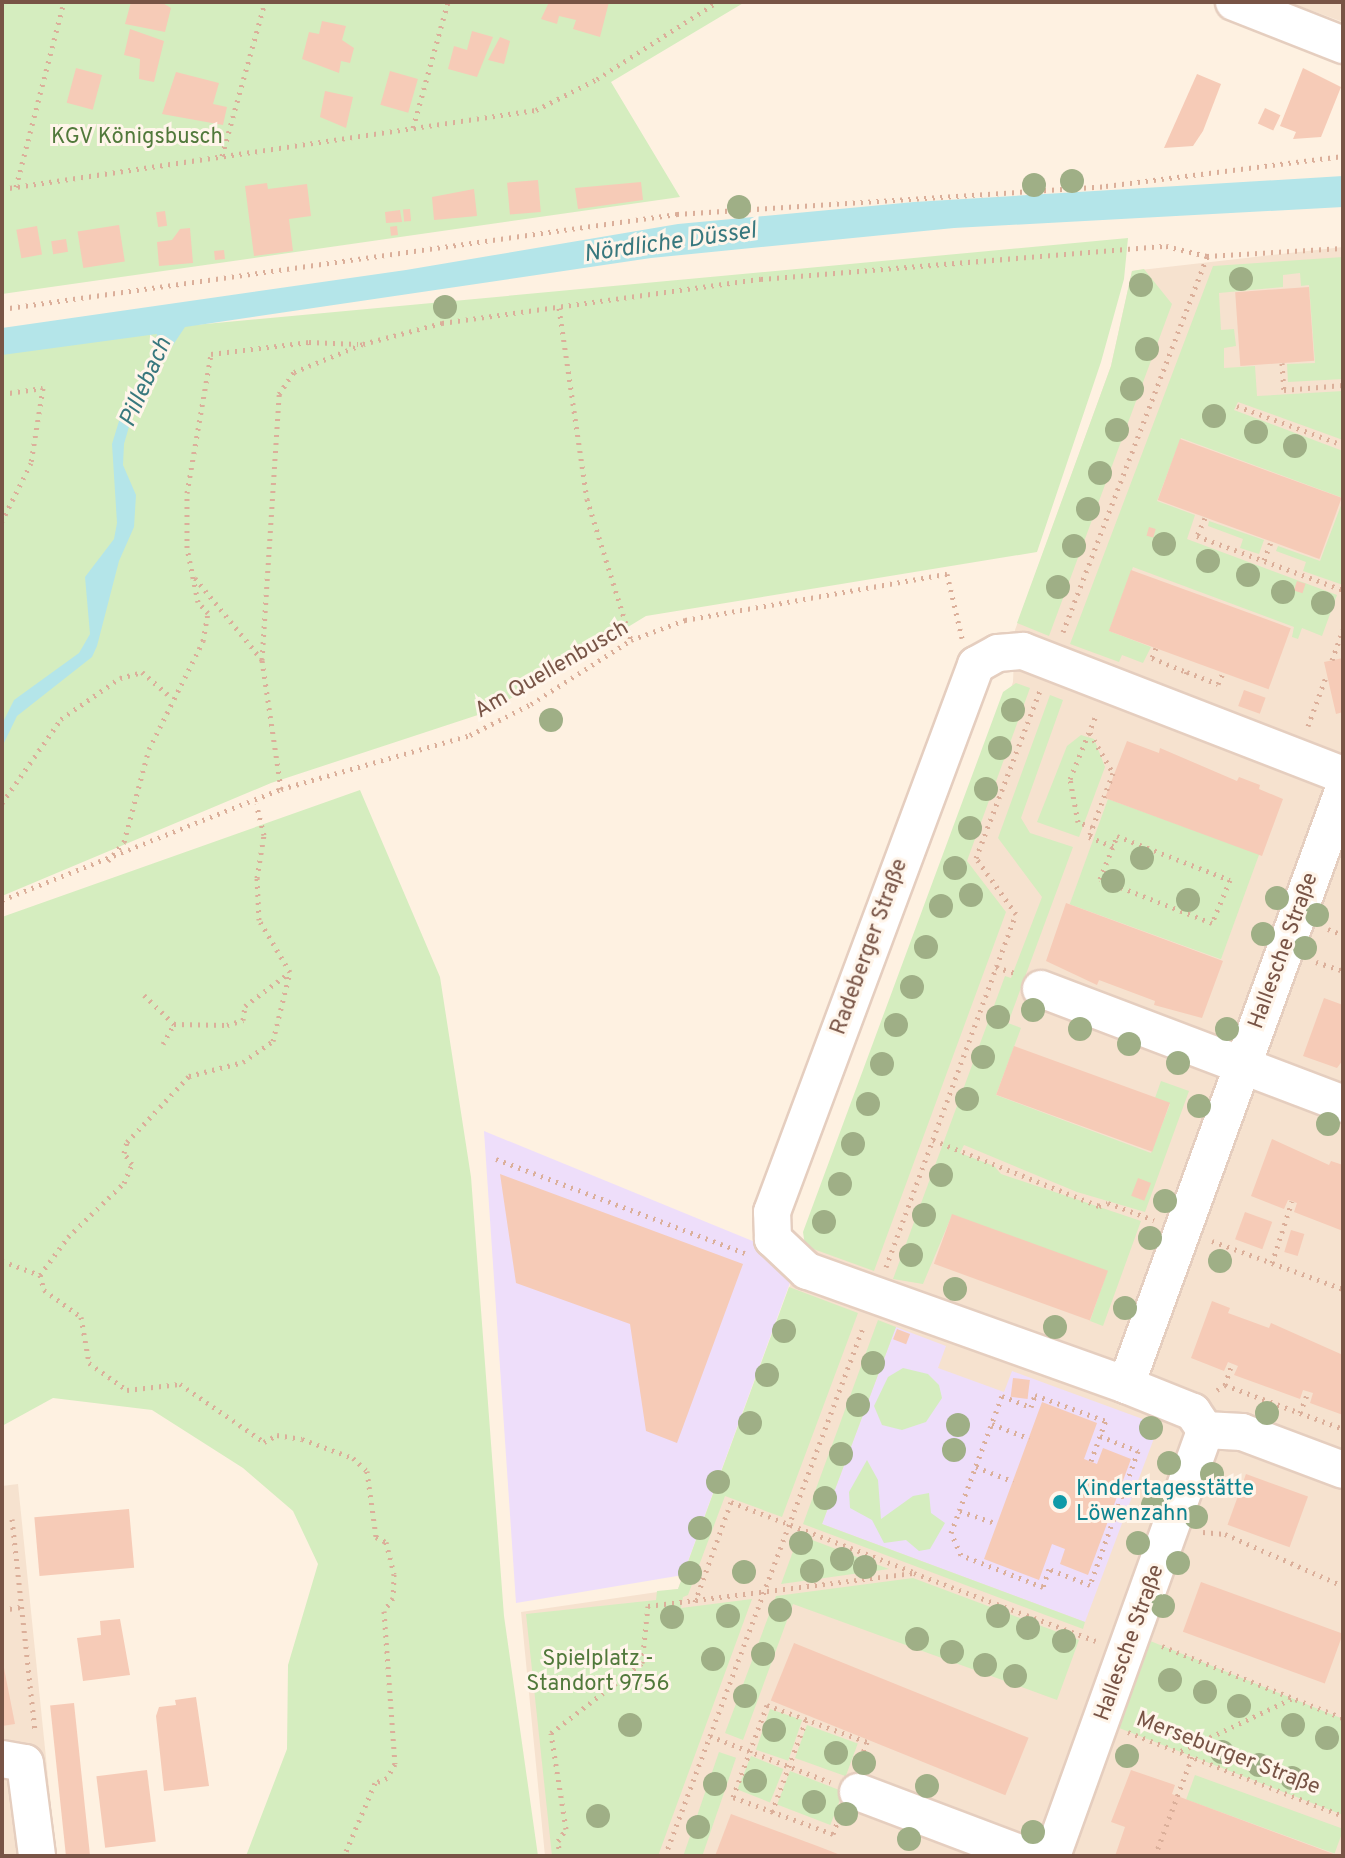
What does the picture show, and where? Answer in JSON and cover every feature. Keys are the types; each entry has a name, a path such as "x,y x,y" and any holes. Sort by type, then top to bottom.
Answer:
{"street":[{"path":"1234,2 1343,45"},
{"path":"976,665 998,653 1023,651 1343,775"},
{"name":"Radeberger Straße","path":"976,665 772,1212 773,1239 807,1271 1123,1384"},
{"name":"Hallesche Straße","path":"1123,1384 1183,1230 1343,791"},
{"path":"1041,989 1343,1104"},
{"path":"1123,1384 1193,1412 1205,1430 1242,1432 1343,1470"},
{"name":"Hallesche Straße","path":"1052,1856 1205,1430"},
{"path":"14,1761 37,1856"},
{"path":"853,1790 1027,1856"}],"path":[{"path":"16,187 64,2"},
{"path":"222,156 265,2"},
{"path":"413,129 448,2"},
{"path":"2,189 536,110 597,79 717,2"},
{"path":"2,309 677,214 1106,186 1343,156"},
{"path":"281,789 262,660 279,394 294,372 363,344 442,323 761,279 960,260 1166,246 1207,256 1343,248"},
{"path":"665,1856 1016,914 976,858 1207,256"},
{"path":"559,308 587,499 631,640"},
{"path":"107,862 124,842 149,749 203,641 208,613 198,602 187,548 187,493 211,354 309,342 363,344"},
{"path":"1282,363 1284,390 1343,385"},
{"path":"2,394 43,388 31,463 2,521"},
{"path":"1237,406 1343,445"},
{"path":"1205,518 1197,536 1343,590"},
{"path":"1264,560 1271,542"},
{"name":"Am Quellenbusch","path":"2,900 256,804 281,789 470,735 531,704 631,640 713,614 947,574 965,655 976,665"},
{"path":"195,577 262,660"},
{"path":"1332,660 1343,630"},
{"path":"2,803 61,719 120,678 142,672 172,698"},
{"path":"1187,672 1218,684 1223,673"},
{"path":"1296,756 1327,674"},
{"path":"1092,827 1078,822 1070,779 1108,684"},
{"path":"1090,733 1113,773 1089,837 1113,846"},
{"path":"40,1275 68,1237 124,1183 132,1164 124,1153 127,1142 189,1076 243,1062 273,1041 290,972 259,920 257,878 264,835 256,804"},
{"path":"1117,836 1230,880 1212,923 1100,879 1113,846 1117,836"},
{"path":"144,995 174,1024 227,1025 243,1020 245,1006 290,972"},
{"path":"163,1044 174,1024"},
{"path":"933,1140 1099,1206 1108,1203 1343,1289"},
{"path":"496,1159 750,1254"},
{"path":"1272,1263 1292,1201"},
{"path":"2,1261 40,1275"},
{"path":"40,1275 44,1290 81,1317 89,1363 127,1390 180,1384 264,1442 277,1435 302,1439 353,1458 367,1471 376,1537 386,1542 394,1574 393,1598 384,1611 395,1764 387,1778 375,1783 344,1856"},
{"path":"1212,1392 1225,1385 1232,1364"},
{"path":"1091,1461 1123,1384"},
{"path":"1225,1385 1343,1429"},
{"path":"1300,1413 1308,1392"},
{"path":"1100,1436 1138,1451 1090,1585 1049,1569 1043,1587 961,1555 951,1533 1002,1396 1031,1407 1035,1395 1106,1421"},
{"path":"992,1424 1029,1438"},
{"path":"976,1467 1013,1481"},
{"path":"695,1602 731,1502 914,1573 1130,1643 1343,1718"},
{"path":"960,1511 997,1524"},
{"path":"12,1519 35,1734 14,1761"},
{"path":"1172,1528 1225,1534 1343,1586"},
{"path":"560,1856 558,1841 566,1829 551,1733 642,1663 648,1606 914,1573"},
{"path":"2,1610 21,1607"},
{"path":"1180,1751 1291,1699"},
{"path":"767,1705 867,1742 853,1790 833,1834 733,1797 750,1751 767,1705"},
{"path":"772,1812 806,1720"},
{"name":"Merseburger Straße","path":"1101,1721 1343,1816"},
{"path":"710,1736 853,1790"},
{"path":"1155,1856 1192,1757"}],"shaded area":[{"path":"1288,2 1343,2 1343,22"},
{"path":"1343,247 1343,1856 545,1856 521,1612 678,1589 1013,682 1015,630 1111,366 1132,271"},
{"path":"484,1131 755,1242 791,1280 683,1575 516,1603"},
{"path":"896,1327 946,1346 938,1368 1004,1392 1012,1371 1159,1425 1085,1622 822,1524"},
{"path":"18,1484 56,1856 2,1856 2,1486"}],"green space":[{"name":"KGV Königsbusch","path":"2,2 745,2 611,82 680,197 2,294"},
{"path":"1128,238 1124,279 1101,362 1037,552 646,616 490,711 271,783 2,896 2,343"},
{"path":"1343,257 1343,379 1288,382 1287,364 1315,363 1309,285 1301,286 1300,273 1283,275 1283,287 1219,293 1221,330 1234,329 1236,346 1224,348 1224,368 1255,366 1257,396 1343,391 1343,440 1238,402 1234,410 1343,451 1343,498 1181,438 1157,501 1195,515 1187,539 1337,595 1322,636 1302,628 1298,639 1292,637 1294,627 1133,567 1109,631 1151,647 1143,663 1122,655 1119,662 1070,644 1213,266"},
{"path":"1144,269 1172,304 1049,636 1017,623 1111,366 1132,271"},
{"path":"1343,500 1343,585 1303,571 1306,562 1276,551 1278,546 1320,561"},
{"path":"1209,521 1264,540 1259,554 1240,548 1243,539 1208,526"},
{"path":"1016,683 1030,688 967,861 1006,912 874,1271 805,1246 803,1232 1003,692"},
{"path":"1050,695 1063,700 1021,818 1030,833 1073,847 1008,1023 1021,1028 996,1095 1151,1153 1170,1104 1155,1098 1161,1081 1189,1091 1145,1212 1077,1192 964,1145 960,1153 994,1166 1001,1174 1141,1221 1103,1326 1090,1321 1107,1272 952,1215 923,1284 893,1279 1005,976 1011,978 1042,897 998,838"},
{"path":"1081,735 1094,739 1105,767 1079,837 1037,822 1067,746"},
{"path":"360,790 440,977 471,1177 504,1616 538,1856 246,1856 287,1749 288,1665 318,1564 293,1511 243,1468 152,1410 53,1398 2,1426 2,917"},
{"path":"1108,799 1259,854 1221,959 1070,904"},
{"name":"Spielplatz - Standort 9756","path":"789,1287 858,1313 782,1517 725,1496 688,1595 683,1597 681,1608 752,1599 658,1856 552,1856 526,1614 656,1600 657,1591 678,1589"},
{"path":"878,1320 896,1327 822,1524 1085,1622 1083,1629 803,1524"},
{"path":"903,1368 928,1374 939,1385 942,1398 926,1422 902,1430 882,1425 874,1406 888,1377"},
{"path":"867,1460 878,1480 881,1519 913,1496 929,1493 931,1513 945,1523 930,1549 919,1551 906,1540 884,1543 872,1520 850,1508 849,1492"},
{"path":"799,1535 889,1569 781,1584"},
{"path":"913,1578 1079,1640 1057,1700 793,1604 743,1740 725,1733 776,1596"},
{"path":"1133,1634 1343,1719 1343,1815 1101,1721"},
{"path":"770,1709 802,1720 788,1761 756,1750"},
{"path":"807,1725 858,1743 846,1776 795,1758"},
{"path":"719,1752 736,1758 702,1856 683,1856"},
{"path":"751,1756 783,1769 770,1802 738,1789"},
{"path":"790,1771 843,1791 830,1825 777,1805"},
{"path":"1195,1775 1343,1829 1335,1853 1186,1799"}],"water":[{"path":"1343,176 1343,207 954,228 651,258 185,327 137,399 124,444 123,465 136,495 134,527 119,561 97,646 92,657 17,716 2,747 2,724 14,700 79,653 90,634 85,577 114,539 117,523 112,444 123,408 152,357 157,334 2,355 2,328 406,270 678,224 914,202"}],"building":[{"path":"131,2 161,2 171,8 165,32 125,24"},
{"path":"549,2 609,2 600,37 573,29 576,20 559,16 557,24 541,19"},
{"path":"322,21 346,26 342,40 354,48 350,63 341,61 339,73 302,59 309,32 319,34"},
{"path":"130,29 164,41 154,82 139,79 140,59 124,55"},
{"path":"472,31 493,37 477,77 448,69 454,46 467,50"},
{"path":"500,37 510,41 504,64 488,60"},
{"path":"76,68 102,75 93,110 67,103"},
{"path":"1303,68 1341,87 1321,137 1293,139 1296,132 1280,126"},
{"path":"390,71 418,79 408,113 380,105"},
{"path":"176,72 219,83 213,104 227,107 223,125 162,114"},
{"path":"1197,74 1221,84 1203,131 1193,146 1164,148"},
{"path":"325,91 353,97 346,128 320,117"},
{"path":"1265,108 1280,115 1273,131 1258,123"},
{"path":"538,180 541,212 510,215 507,183"},
{"path":"641,182 643,200 578,209 575,188"},
{"path":"267,183 268,189 307,184 311,216 289,219 293,251 254,256 245,186"},
{"path":"474,189 477,216 434,220 432,197"},
{"path":"410,209 411,221 404,222 403,210"},
{"path":"400,210 402,222 386,223 385,212"},
{"path":"165,211 167,226 158,227 156,212"},
{"path":"119,225 125,262 83,268 78,232"},
{"path":"37,226 42,255 21,258 16,230"},
{"path":"397,226 398,235 391,236 390,227"},
{"path":"190,228 193,263 159,266 157,242 172,240 180,229"},
{"path":"66,239 68,252 53,254 51,241"},
{"path":"224,250 225,259 215,260 214,251"},
{"path":"1309,287 1314,361 1240,366 1235,292"},
{"path":"1180,439 1342,498 1319,559 1158,500"},
{"path":"1149,527 1156,529 1153,538 1147,536"},
{"path":"1131,570 1291,628 1269,689 1109,631"},
{"path":"1297,581 1306,584 1302,593 1294,591"},
{"path":"1343,658 1343,712 1336,714 1324,662"},
{"path":"1244,690 1266,698 1260,714 1238,706"},
{"path":"1127,741 1159,753 1160,748 1237,781 1239,777 1283,799 1262,856 1105,798"},
{"path":"1066,903 1223,961 1202,1018 1154,1005 1155,1001 1099,980 1097,985 1046,961"},
{"path":"1324,998 1343,1005 1343,1060 1337,1068 1303,1056"},
{"path":"1014,1046 1170,1103 1152,1152 996,1095"},
{"path":"1272,1139 1329,1165 1331,1161 1343,1165 1343,1231 1294,1212 1297,1203 1292,1201 1288,1200 1284,1209 1251,1196"},
{"path":"500,1174 743,1264 677,1443 646,1431 630,1324 516,1283"},
{"path":"1138,1178 1151,1183 1144,1201 1131,1196"},
{"path":"1245,1212 1272,1222 1262,1249 1235,1239"},
{"path":"952,1214 1108,1271 1090,1321 934,1264"},
{"path":"1291,1230 1304,1234 1298,1256 1284,1252"},
{"path":"1212,1301 1230,1308 1228,1313 1269,1328 1271,1323 1343,1355 1343,1415 1310,1403 1313,1393 1303,1390 1300,1399 1234,1375 1238,1366 1228,1362 1224,1371 1191,1358"},
{"path":"897,1329 910,1334 906,1344 893,1339"},
{"path":"1013,1378 1030,1380 1028,1399 1011,1397"},
{"name":"Kindertagesstätte Löwenzahn","path":"1042,1402 1097,1423 1084,1459 1097,1464 1103,1448 1131,1459 1088,1575 1060,1564 1065,1549 1052,1544 1039,1580 984,1559"},
{"path":"1246,1474 1308,1497 1290,1547 1228,1525"},
{"path":"129,1509 134,1568 40,1576 34,1517"},
{"path":"1201,1582 1343,1634 1325,1683 1183,1632"},
{"path":"120,1619 130,1675 83,1681 77,1638 101,1635 100,1621"},
{"path":"794,1643 1029,1738 1005,1795 771,1700"},
{"path":"2,1658 15,1724 2,1726"},
{"path":"196,1697 209,1786 164,1791 156,1716 159,1707 176,1705 175,1700"},
{"path":"74,1703 90,1856 66,1856 50,1706"},
{"path":"147,1770 156,1841 105,1848 96,1776"},
{"path":"1131,1770 1175,1785 1172,1794 1339,1856 1115,1856 1125,1827 1111,1822"},
{"path":"731,1814 820,1847 843,1856 715,1856"}],"place":[{"name":"Kindertagesstätte Löwenzahn","path":"1060,1502"}],"water label":[{"name":"Nördliche Düssel","path":"670,244"},
{"name":"Pillebach","path":"147,383"}]}
